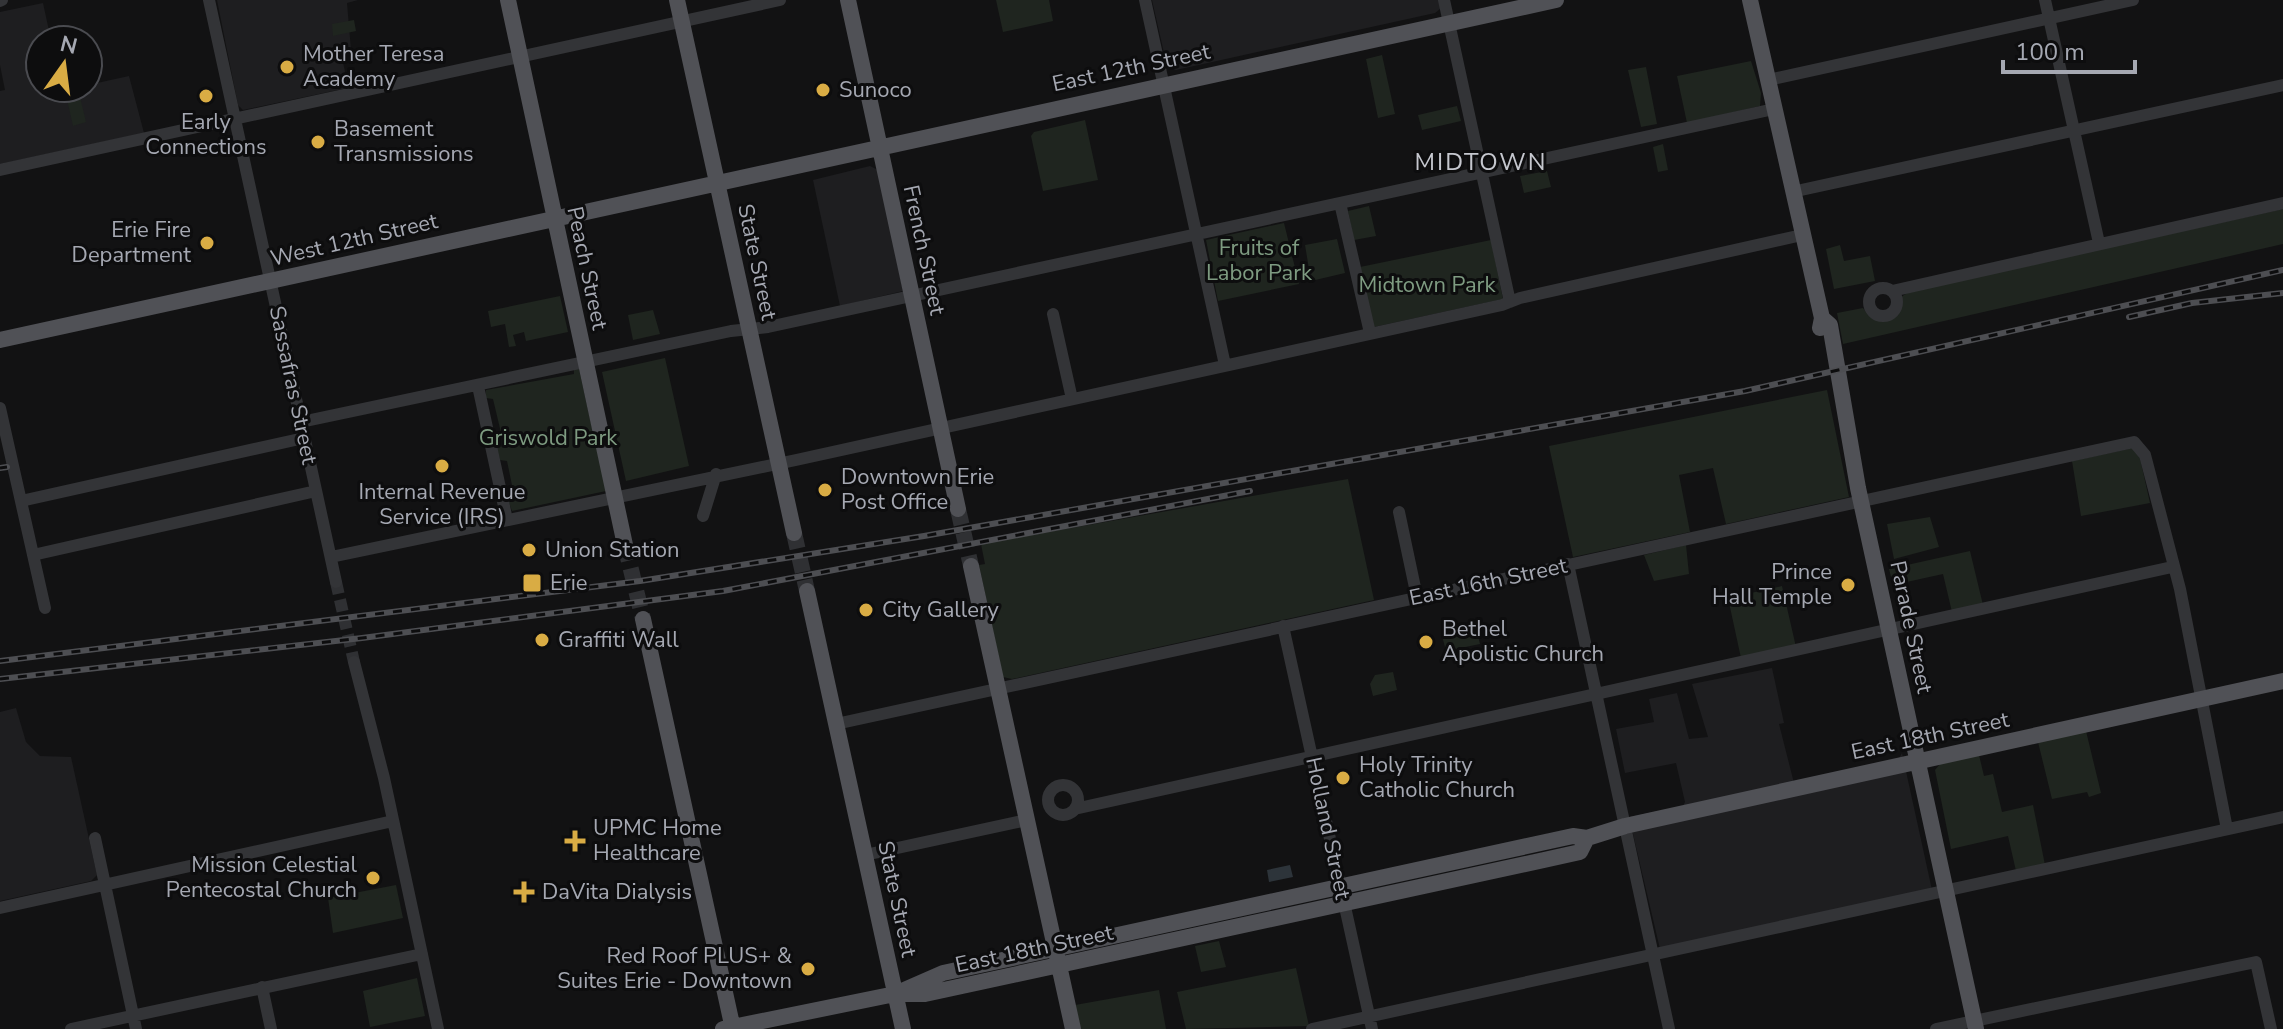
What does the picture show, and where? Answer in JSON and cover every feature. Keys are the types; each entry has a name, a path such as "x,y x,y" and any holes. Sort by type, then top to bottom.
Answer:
{"main road":[{"name":"Peach Street","path":"508,0 625,545"},
{"name":"State Street","path":"677,0 794,533"},
{"name":"French Street","path":"848,0 958,509"},
{"name":"East 12th Street","path":"717,182 1556,0"},
{"name":"Parade Street","path":"1750,0 1822,318 1830,325 1843,388 1844,422 1975,1025"},
{"name":"West 12th Street","path":"0,340 717,182"},
{"path":"971,566 1073,1029"},
{"name":"State Street","path":"807,591 903,1029"},
{"path":"643,619 729,1028 895,994"},
{"name":"East 18th Street","path":"895,994 943,973 1573,836 1587,838 1625,826 2283,681"},
{"name":"East 18th Street","path":"895,994 925,994 1580,852 1587,838"}],"street":[{"name":"Sassafras Street","path":"209,0 336,582"},
{"path":"0,170 780,0"},
{"path":"1145,0 1225,365"},
{"path":"1444,0 1510,302"},
{"path":"2045,0 2099,243"},
{"path":"1768,80 2133,0"},
{"path":"1792,192 2283,85"},
{"path":"301,422 912,295 1774,109"},
{"path":"1340,203 1370,333"},
{"path":"1892,291 2283,203"},
{"path":"331,557 941,428 1802,235"},
{"path":"1053,314 1072,399"},
{"path":"478,386 507,520"},
{"path":"0,408 45,608"},
{"path":"21,501 304,438"},
{"name":"East 16th Street","path":"836,724 2134,442 2140,444 2172,567"},
{"path":"703,516 716,474"},
{"path":"33,555 316,491"},
{"path":"1399,512 1417,597"},
{"path":"1568,564 1669,1029"},
{"path":"1079,808 2172,567 2227,829"},
{"name":"Holland Street","path":"1283,626 1370,1023"},
{"path":"354,662 393,821 438,1029"},
{"path":"1312,1029 1370,1023 1653,955 2283,817"},
{"path":"865,855 1027,820"},
{"path":"0,908 393,821"},
{"path":"95,838 135,1022"},
{"path":"71,1029 135,1022 262,987 422,954"},
{"path":"1936,1029 1975,1025 2256,962 2271,1029"},
{"path":"262,987 271,1029"}],"shaded area":[{"name":"Mother Teresa Academy","path":"217,0 358,0 347,3 351,50 341,53 347,81 351,81 352,87 243,110 238,105"},
{"path":"1152,0 1440,0 1440,9 1435,13 1176,70 1167,66"},
{"path":"43,3 48,24 24,24 24,104 104,104 104,81 129,76 144,133 0,164 0,91 5,90 0,65 0,12"},
{"path":"870,166 878,170 903,291 840,306 813,180"},
{"path":"1772,668 1784,723 1779,724 1794,783 1898,760 1902,753 1932,890 1660,949 1629,817 1683,806 1685,802 1676,763 1625,773 1616,729 1654,722 1649,699 1677,693 1689,739 1708,737 1692,684"},
{"path":"16,708 26,742 40,756 71,757 97,875 91,881 0,901 0,712"},
{"path":"1290,865 1293,877 1269,882 1267,870"}],"green space":[{"path":"996,0 1049,0 1053,21 1003,32"},
{"path":"354,20 356,31 333,36 332,24"},
{"path":"1382,55 1395,114 1378,118 1366,59"},
{"path":"1751,61 1761,93 1760,106 1687,123 1677,76"},
{"path":"1646,67 1657,124 1641,127 1628,70"},
{"path":"68,104 82,104 86,122 73,126"},
{"path":"1457,106 1461,121 1422,130 1418,115"},
{"path":"1085,120 1098,180 1043,191 1031,136 1034,132"},
{"path":"1663,144 1668,170 1658,172 1653,147"},
{"path":"1547,171 1551,187 1524,193 1520,176"},
{"path":"1369,206 1376,236 1354,240 1348,211"},
{"path":"2283,209 2283,244 1843,344 1837,313 1863,308 1869,316 1883,322 1898,313 1901,297 1910,291"},
{"name":"Fruits of Labor Park","path":"1284,223 1299,284 1218,301 1206,240"},
{"path":"1337,239 1345,273 1311,281 1305,245"},
{"name":"Midtown Park","path":"1491,240 1503,299 1374,327 1360,267"},
{"path":"1840,245 1844,261 1870,256 1875,281 1834,289 1826,249"},
{"path":"560,296 568,332 526,341 524,332 513,335 516,346 509,347 505,324 491,327 488,311"},
{"path":"653,310 660,334 633,340 628,315"},
{"path":"665,358 689,466 626,481 602,372"},
{"name":"Griswold Park","path":"574,369 579,369 606,491 512,511 508,500 514,495 507,461 500,460 495,441 502,437 493,399 486,398 486,390 574,374"},
{"path":"1827,390 1849,497 1726,524 1713,468 1679,475 1690,532 1573,557 1549,446"},
{"path":"2133,448 2139,454 2150,503 2081,516 2072,461"},
{"path":"1348,479 1374,600 1012,679 1003,677 979,565 985,564 981,544"},
{"path":"1930,517 1939,547 1894,559 1887,524"},
{"path":"1686,545 1689,574 1654,581 1644,555"},
{"path":"1970,551 1983,605 1952,612 1943,574 1893,585 1889,569"},
{"path":"1782,586 1796,647 1741,658 1728,598"},
{"path":"1475,624 1480,644 1446,651 1441,632"},
{"path":"1393,672 1397,690 1373,696 1370,684 1375,675"},
{"path":"2086,731 2101,793 2089,797 2087,792 2052,799 2038,742"},
{"path":"1979,755 1984,776 1993,774 2002,812 2033,805 2045,865 2016,871 2008,836 1951,849 1935,770 1940,764"},
{"path":"396,885 403,918 333,933 328,898"},
{"path":"1219,941 1226,967 1201,972 1195,946"},
{"path":"1296,968 1309,1026 1186,1029 1177,992"},
{"path":"417,978 425,1016 370,1027 363,991"},
{"path":"1159,990 1166,1029 1081,1029 1075,1005"}],"tunnel":[{"path":"958,509 971,566"},
{"path":"794,533 807,591"},
{"path":"625,545 643,619"},
{"path":"336,582 354,662"}],"railway":[{"path":"0,661 640,581 924,536 1745,391 2283,270"},
{"path":"2129,317 2192,303 2283,293"},
{"path":"0,468 7,467"},
{"path":"0,679 362,638 723,591 1250,491"}],"place":[{"name":"Mother Teresa Academy","path":"287,67"},
{"name":"Sunoco","path":"823,90"},
{"name":"Early Connections","path":"206,96"},
{"name":"Basement Transmissions","path":"318,142"},
{"name":"Erie Fire Department","path":"207,243"},
{"name":"Internal Revenue Service (IRS)","path":"442,466"},
{"name":"Downtown Erie Post Office","path":"825,490"},
{"name":"Union Station","path":"529,550"},
{"name":"Erie","path":"532,583"},
{"name":"Prince Hall Temple","path":"1848,585"},
{"name":"City Gallery","path":"866,610"},
{"name":"Graffiti Wall","path":"542,640"},
{"name":"Bethel Apolistic Church","path":"1426,642"},
{"name":"Holy Trinity Catholic Church","path":"1343,778"},
{"name":"UPMC Home Healthcare","path":"575,841"},
{"name":"Mission Celestial Pentecostal Church","path":"373,878"},
{"name":"DaVita Dialysis","path":"524,892"},
{"name":"Red Roof PLUS+ & Suites Erie - Downtown","path":"808,969"}],"district":[{"name":"MIDTOWN","path":"1481,162"}]}
